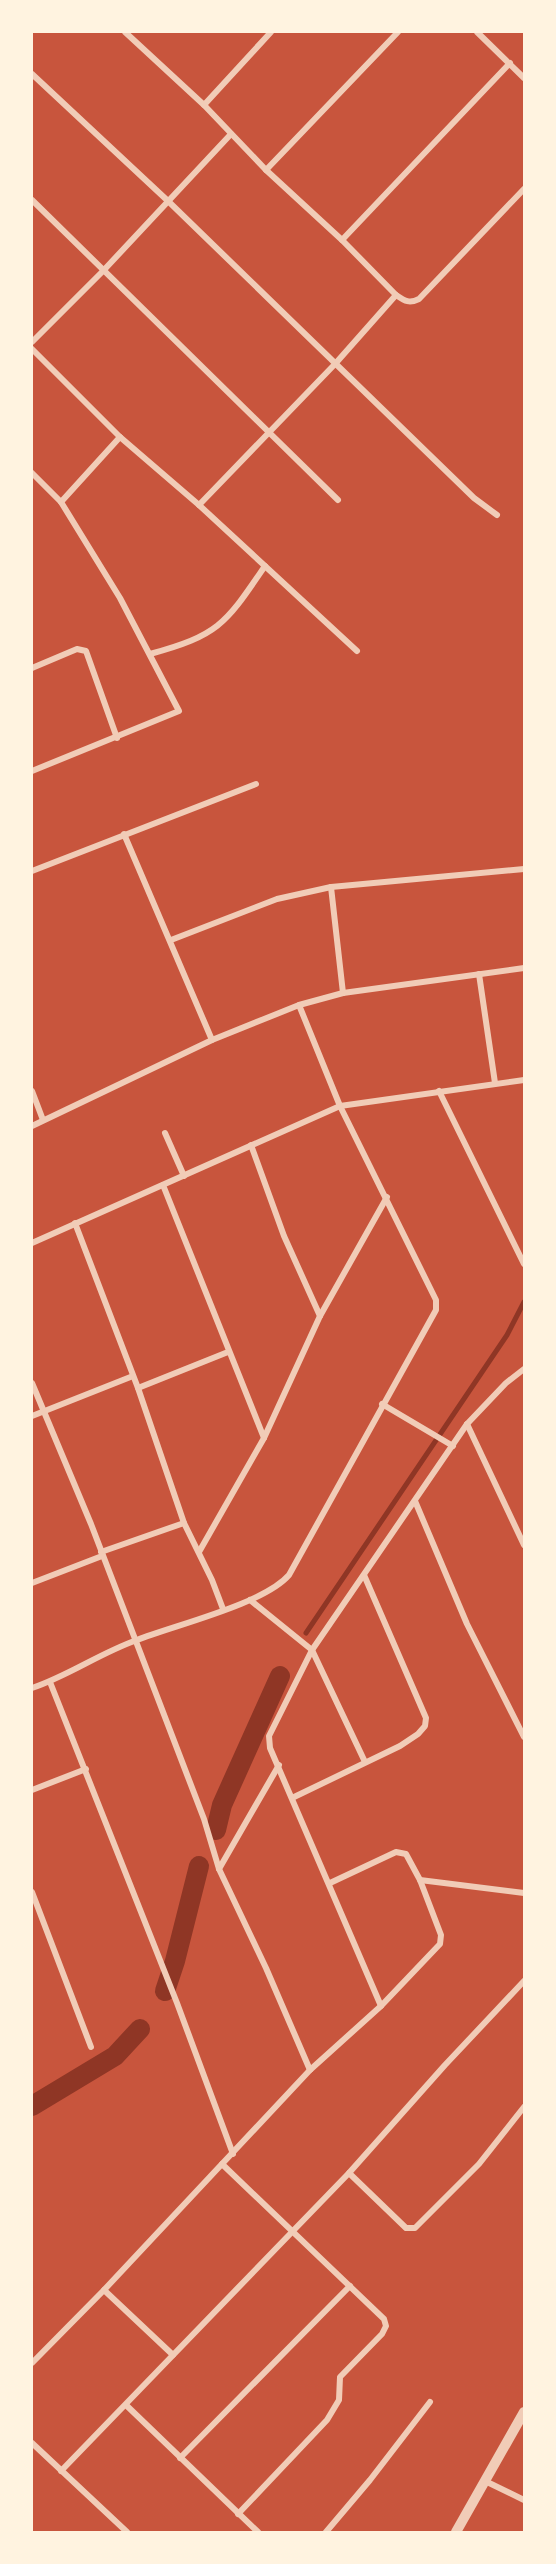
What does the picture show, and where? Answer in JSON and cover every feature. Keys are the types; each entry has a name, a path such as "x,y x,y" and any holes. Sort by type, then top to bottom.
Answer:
{"street":[{"path":"125,32 204,105 266,170 406,302 413,302 419,298 525,189"},
{"path":"133,38 139,32"},
{"path":"204,105 271,32"},
{"path":"266,170 398,32"},
{"path":"477,32 525,78"},
{"path":"342,240 510,63"},
{"path":"32,74 168,201 474,498 497,515"},
{"path":"32,342 103,271 231,134"},
{"path":"32,200 338,500"},
{"path":"200,505 335,364 396,295"},
{"path":"32,349 120,437 200,505 357,651"},
{"path":"61,502 120,437"},
{"path":"32,473 61,502 120,598 179,711 32,771"},
{"path":"150,654 191,642 218,627 232,613 265,566"},
{"path":"32,668 77,649 86,651 117,738"},
{"path":"32,871 256,784"},
{"path":"124,834 171,939 212,1040"},
{"path":"171,939 277,899 331,887 523,868"},
{"path":"331,887 343,993"},
{"path":"32,1126 212,1040 299,1005 343,993 525,968"},
{"path":"479,974 495,1083"},
{"path":"32,1688 50,1682 135,1640 250,1600 274,1589 289,1575 436,1308 436,1300 340,1106 299,1005"},
{"path":"32,1243 340,1106 440,1090 524,1080"},
{"path":"440,1090 525,1264"},
{"path":"32,1091 43,1120"},
{"path":"165,1132 184,1176"},
{"path":"250,1145 285,1236 320,1316"},
{"path":"163,1185 264,1438"},
{"path":"199,1552 264,1438 320,1316 387,1197"},
{"path":"75,1223 138,1388 184,1523 199,1552 223,1610"},
{"path":"138,1388 228,1352"},
{"path":"381,2006 268,1741 309,1648 364,1575 467,1424 506,1383 525,1369"},
{"path":"32,1416 133,1376"},
{"path":"32,1383 204,1819 219,1869 266,1968 310,2070"},
{"path":"382,1404 453,1446"},
{"path":"467,1424 525,1545"},
{"path":"415,1501 467,1624 525,1737"},
{"path":"32,1583 184,1523"},
{"path":"292,1797 400,1746 418,1734 425,1726 426,1718 364,1575"},
{"path":"250,1600 309,1648 365,1762"},
{"path":"50,1682 166,1974 233,2154"},
{"path":"219,1869 279,1765"},
{"path":"32,1790 86,1769"},
{"path":"32,2363 104,2290 310,2070 381,2006 441,1942 441,1935 420,1880 408,1856 396,1852 330,1883"},
{"path":"420,1880 525,1893"},
{"path":"32,1892 91,2048"},
{"path":"62,2471 349,2173 445,2065 525,1982"},
{"path":"349,2173 406,2228 415,2228 479,2164 525,2107"},
{"path":"222,2164 384,2319 386,2326 382,2334 340,2377 339,2400 327,2420 238,2514"},
{"path":"180,2458 350,2286"},
{"path":"104,2290 173,2355"},
{"path":"326,2532 430,2402"},
{"path":"126,2405 258,2532"},
{"path":"456,2532 525,2412"},
{"path":"32,2443 127,2532"},
{"path":"485,2481 525,2500"}],"waterway":[{"path":"306,1633 507,1335 524,1302"},
{"path":"216,1830 222,1805 280,1676"},
{"path":"165,1991 199,1866"},
{"path":"32,2106 115,2056 140,2029"}]}
